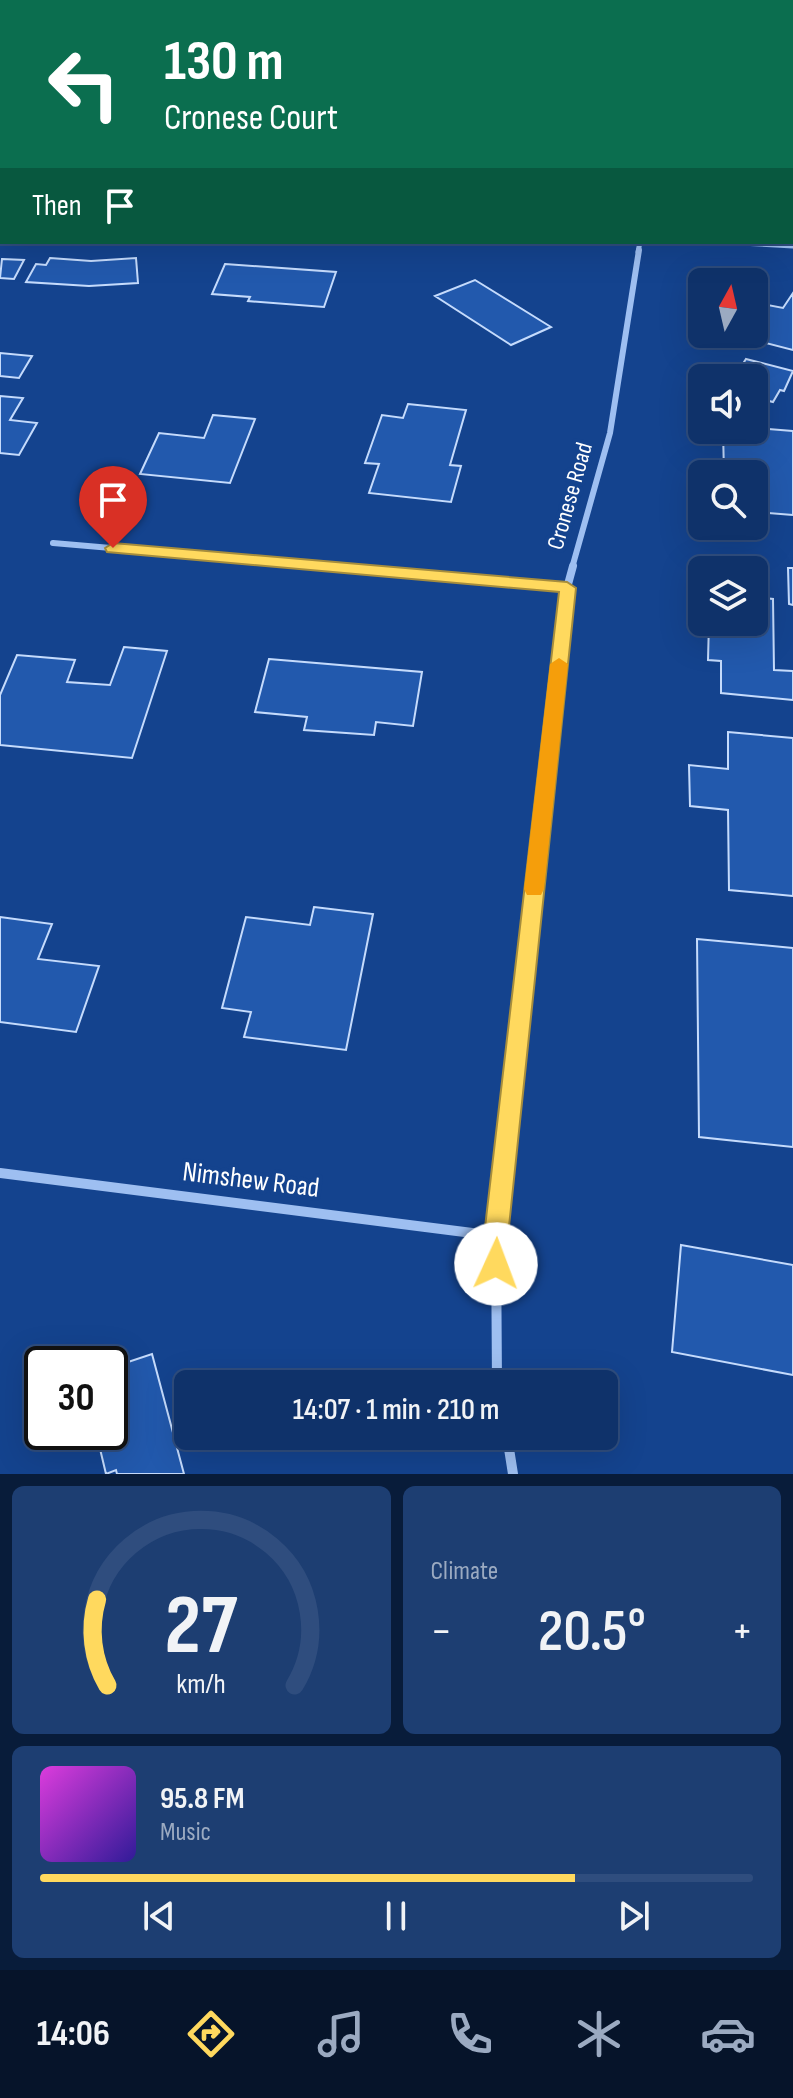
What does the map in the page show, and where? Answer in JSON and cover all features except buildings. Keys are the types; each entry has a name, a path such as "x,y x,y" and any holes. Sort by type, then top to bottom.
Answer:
{"street":[{"name":"Cronese Road","path":"497,1370 496,1236 567,588 610,433 640,244"},
{"path":"758,244 793,246"},
{"path":"53,543 567,588"},
{"name":"Nimshew Road","path":"0,1173 496,1236"},
{"path":"509,1450 513,1474"}],"slow traffic":[{"path":"534,889 559,664"}],"route":[{"path":"113,548 567,588 496,1236 496,1264"}]}
